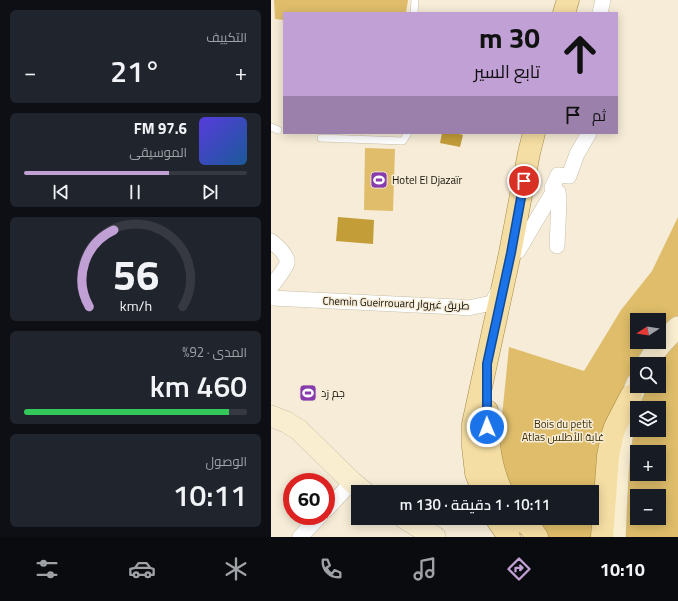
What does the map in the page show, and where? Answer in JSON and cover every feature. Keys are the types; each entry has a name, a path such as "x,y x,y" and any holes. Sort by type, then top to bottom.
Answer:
{"main road":[{"path":"565,12 568,0"},
{"path":"481,485 477,473 473,447 473,424 511,253 529,152 534,134"},
{"path":"487,364 487,427 493,465 498,485"},
{"path":"602,537 609,446 615,427 632,393"},
{"path":"501,525 509,537"},
{"path":"521,525 528,537"},
{"path":"527,525 537,537"}],"street":[{"path":"600,12 603,0"},
{"path":"557,246 559,200 558,192 553,188 558,175 569,176 577,154 588,134"},
{"path":"511,253 518,250 550,197 558,192"},
{"path":"271,241 278,247 287,262 285,268 271,287"},
{"name":"Chemin Gueirrouard طريق غيروار","path":"271,298 468,308 492,303 505,277"},
{"path":"651,357 661,344 678,327"},
{"path":"615,537 621,442 625,418 633,393"},
{"path":"271,416 286,422 299,430 356,485"},
{"path":"335,504 351,492"},
{"path":"300,537 311,525"},
{"path":"415,525 435,537"}],"lane":[{"path":"414,12 415,0"},
{"path":"321,138 403,141 407,134"}],"green space":[{"path":"274,0 408,0 406,12 283,12 283,20 275,19"},
{"name":"Hotel El Djazaïr","path":"365,148 395,149 393,211 364,210"},
{"name":"Bois du petit Atlas غابة الأطلس","path":"678,217 678,537 541,537 533,525 599,525 599,485 506,485 502,479 500,436 509,347 584,371 621,310 652,271"}],"shaded area":[{"path":"442,134 463,135 460,147 440,143"},
{"path":"338,217 374,220 373,244 336,241"}],"place":[{"name":"Hotel El Djazaïr","path":"379,180"},
{"name":"جم زد","path":"308,393"}],"route":[{"path":"487,427 487,364 511,253 524,181"}]}
